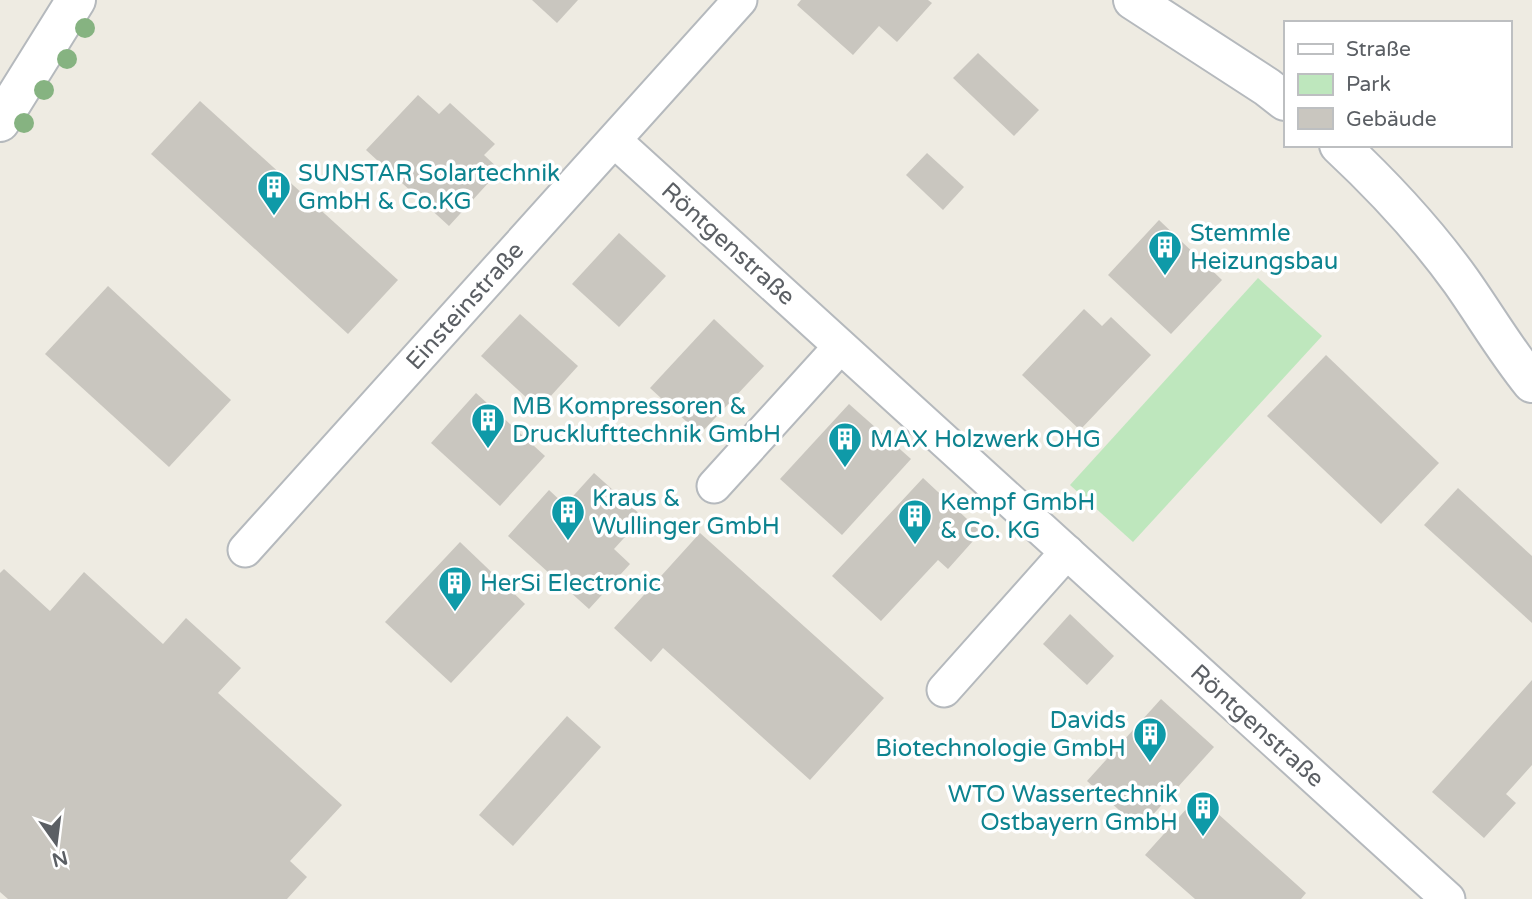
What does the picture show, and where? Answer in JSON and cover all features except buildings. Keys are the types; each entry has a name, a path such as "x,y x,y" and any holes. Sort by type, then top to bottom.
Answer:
{"street":[{"path":"0,122 76,0"},
{"name":"Einsteinstraße","path":"246,550 740,0"},
{"path":"1133,0 1284,100"},
{"name":"Röntgenstraße","path":"615,141 1448,899"},
{"path":"1341,147 1377,180 1418,225 1532,383"},
{"path":"714,486 841,347"},
{"path":"944,690 1067,552"}],"green space":[{"path":"1258,278 1322,336 1133,542 1070,485"}],"place":[{"name":"SUNSTAR Solartechnik GmbH & Co.KG","path":"274,217"},
{"name":"Stemmle Heizungsbau","path":"1165,277"},
{"name":"MB Kompressoren & Drucklufttechnik GmbH","path":"488,450"},
{"name":"MAX Holzwerk OHG","path":"845,469"},
{"name":"Kraus & Wullinger GmbH","path":"568,542"},
{"name":"Kempf GmbH & Co. KG","path":"915,546"},
{"name":"HerSi Electronic","path":"455,613"},
{"name":"Davids Biotechnologie GmbH","path":"1150,764"},
{"name":"WTO Wassertechnik Ostbayern GmbH","path":"1203,838"}]}
